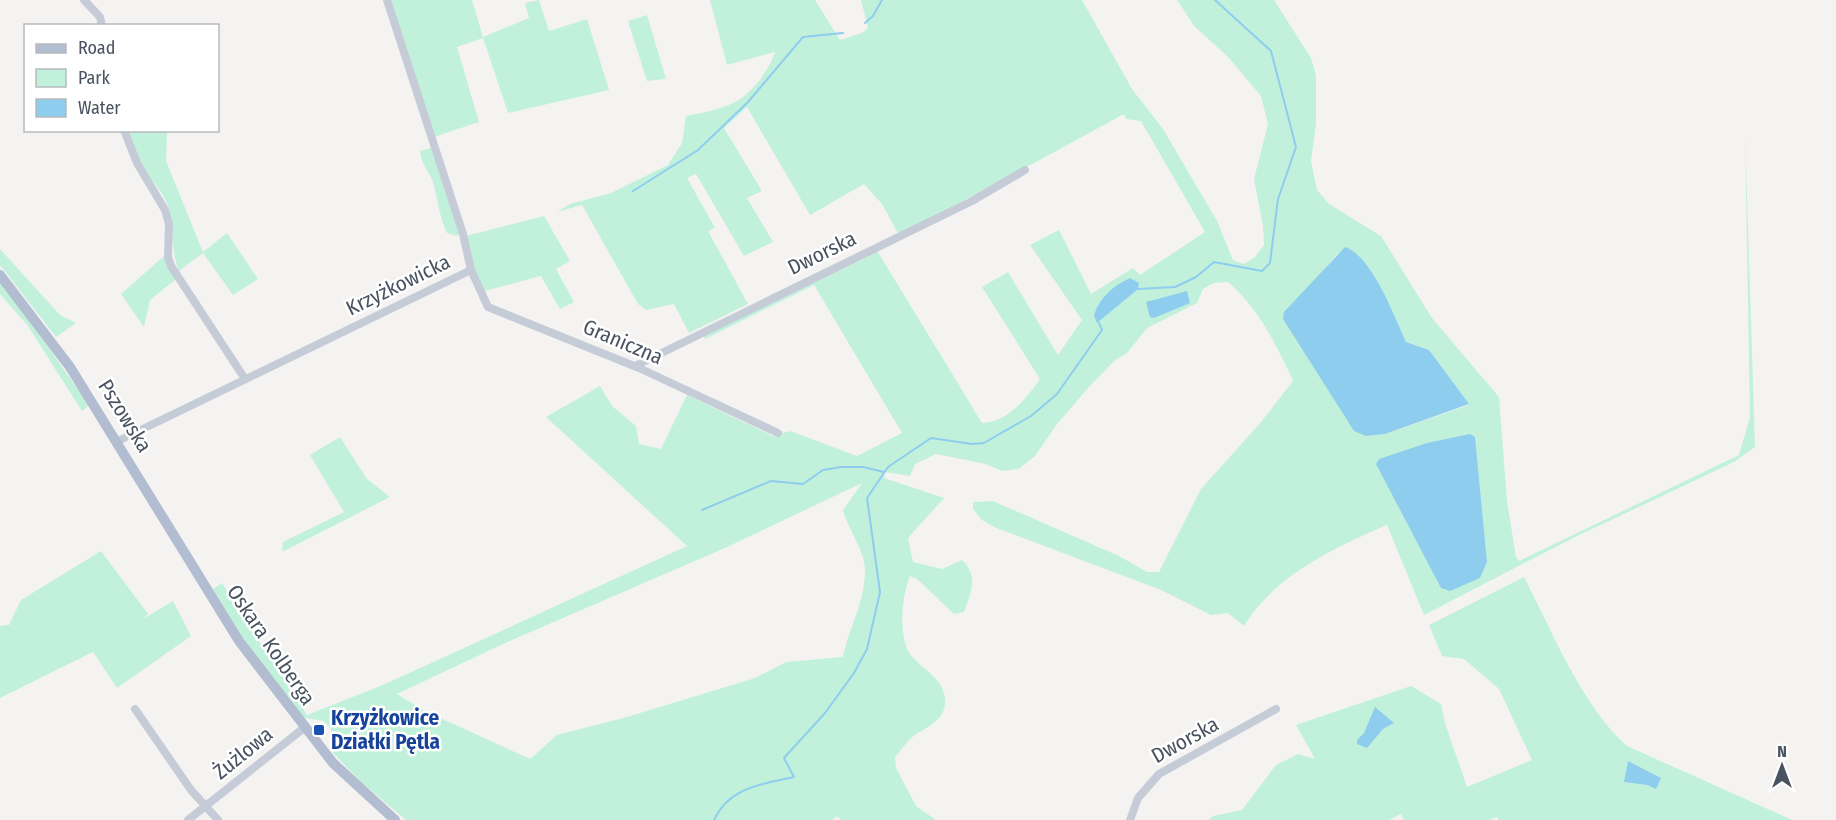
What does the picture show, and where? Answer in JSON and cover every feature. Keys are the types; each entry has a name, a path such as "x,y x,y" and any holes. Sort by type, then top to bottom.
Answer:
{"main road":[{"name":"Pszowska","path":"0,274 49,337 118,441 207,585"},
{"name":"Oskara Kolberga","path":"207,585 239,641 304,728 333,763 395,820"}],"street":[{"path":"84,0 100,17 102,24"},
{"name":"Krzyżkowicka","path":"118,441 471,270 463,234 387,0"},
{"path":"125,132 137,163 165,210 169,224 168,257 171,266 245,379"},
{"name":"Dworska","path":"635,366 972,201 1025,170"},
{"name":"Graniczna","path":"471,270 488,307 635,366 778,433"},
{"name":"Żużlowa","path":"135,709 205,807 218,820"},
{"name":"Dworska","path":"1130,820 1138,798 1159,774 1276,710"},
{"name":"Żużlowa","path":"188,820 304,728"}],"green space":[{"path":"390,0 472,0 483,37 529,18 525,3 539,0 549,31 587,19 609,90 508,113 483,38 457,47 479,122 434,137"},
{"path":"710,0 815,0 840,40 862,33 868,28 861,0 1082,0 1132,89 1163,129 1217,221 1233,260 1244,264 1254,258 1264,245 1263,226 1254,179 1268,124 1261,96 1228,57 1195,27 1177,0 1274,0 1311,58 1316,75 1316,124 1311,161 1317,190 1329,204 1381,236 1432,318 1499,397 1507,501 1516,557 1519,561 1739,455 1750,417 1745,132 1755,447 1734,462 1573,538 1424,615 1387,525 1307,565 1272,592 1244,626 1228,613 1211,615 1161,590 994,527 982,520 973,509 973,502 993,501 1119,556 1147,572 1159,572 1201,489 1261,422 1293,381 1273,341 1249,303 1228,282 1214,283 1203,289 1197,303 1147,328 1127,353 1115,360 1088,388 1057,424 1035,456 1019,469 1002,471 986,464 936,454 915,464 910,476 885,472 884,478 944,498 908,538 913,562 942,569 962,560 972,578 971,591 964,612 954,614 917,579 910,576 903,602 902,622 907,649 938,682 945,698 944,709 939,719 914,735 895,757 896,768 916,806 936,820 841,820 837,816 832,820 406,820 361,782 333,753 331,729 324,721 300,717 244,640 213,589 222,583 307,715 383,685 687,546 546,417 600,386 612,406 636,426 639,444 661,449 687,395 773,436 790,431 857,456 902,433 814,285 705,339 703,334 876,249 982,423 991,422 1000,419 1015,408 1040,379 982,287 1008,272 1058,355 1082,320 1030,245 1059,230 1091,294 1133,268 1140,275 1205,232 1141,121 1126,119 1124,114 984,190 898,233 882,204 864,184 810,215 747,107 724,128 762,191 747,198 773,242 744,256 696,174 687,178 715,228 708,231 748,304 689,333 674,304 646,310 638,304 582,205 557,212 570,204 611,193 668,165 682,143 686,116 722,108 740,99 758,81 775,52 727,65","holes":["1337,254 1393,315 1406,342 1429,350 1469,405 1385,434 1321,273","862,483 843,510 862,555 865,571 860,604 843,657 786,662 755,678 627,717 557,735 530,759 423,710 397,694 505,643 725,548"]},
{"path":"647,15 666,79 647,81 628,21"},
{"path":"128,132 167,132 166,161 203,252 227,233 258,279 233,295 203,253 179,271 174,255 168,206 137,156"},
{"path":"431,148 459,233 457,236 447,233 433,182 422,160 420,151"},
{"path":"544,216 570,261 556,269 574,302 560,309 541,276 484,291 473,266 466,236"},
{"path":"0,249 60,315 76,323 56,337 0,265"},
{"path":"164,256 176,279 150,300 144,327 121,294"},
{"path":"0,279 89,405 82,411 28,326 0,294"},
{"path":"340,437 367,479 390,497 282,552 283,542 344,512 310,455"},
{"path":"101,551 148,614 143,619 173,601 191,636 117,688 93,652 0,698 0,626 9,625 21,600"},
{"path":"1524,577 1582,689 1611,729 1627,746 1792,820 1498,820 1497,817 1490,820 1404,820 1401,814 1389,820 1208,820 1213,816 1242,810 1276,765 1298,754 1315,759 1296,725 1411,686 1441,704 1445,723 1467,787 1532,760 1499,689 1464,659 1442,656 1429,625"}],"water":[{"path":"1345,247 1355,253 1373,274 1406,342 1429,350 1469,404 1385,434 1366,436 1354,431 1283,319 1284,312"},
{"path":"1130,278 1139,283 1138,289 1097,323 1094,316 1103,298 1118,284"},
{"path":"1187,291 1190,303 1154,318 1150,317 1146,302"},
{"path":"1470,434 1475,437 1487,562 1480,578 1450,591 1441,588 1376,464 1379,459 1427,443"},
{"path":"1375,707 1394,723 1383,729 1367,748 1357,744 1357,740 1364,733"},
{"path":"1628,761 1661,778 1656,789 1647,785 1624,782"}],"waterway":[{"path":"865,23 873,16 882,0"},
{"path":"1138,289 1175,287 1196,277 1214,262 1262,271 1270,263 1278,199 1296,147 1271,51 1215,0"},
{"path":"633,191 698,150 748,102 803,37 843,33"},
{"path":"714,820 720,809 737,794 759,785 794,777 784,758 825,713 854,673 867,649 880,592 867,498 888,467 931,438 972,444 984,443 1031,416 1057,394 1102,330 1099,323"},
{"path":"702,510 771,481 803,484 823,470 863,467 884,472"}],"place":[{"name":"Krzyżkowice Działki Pętla","path":"319,730"}]}
